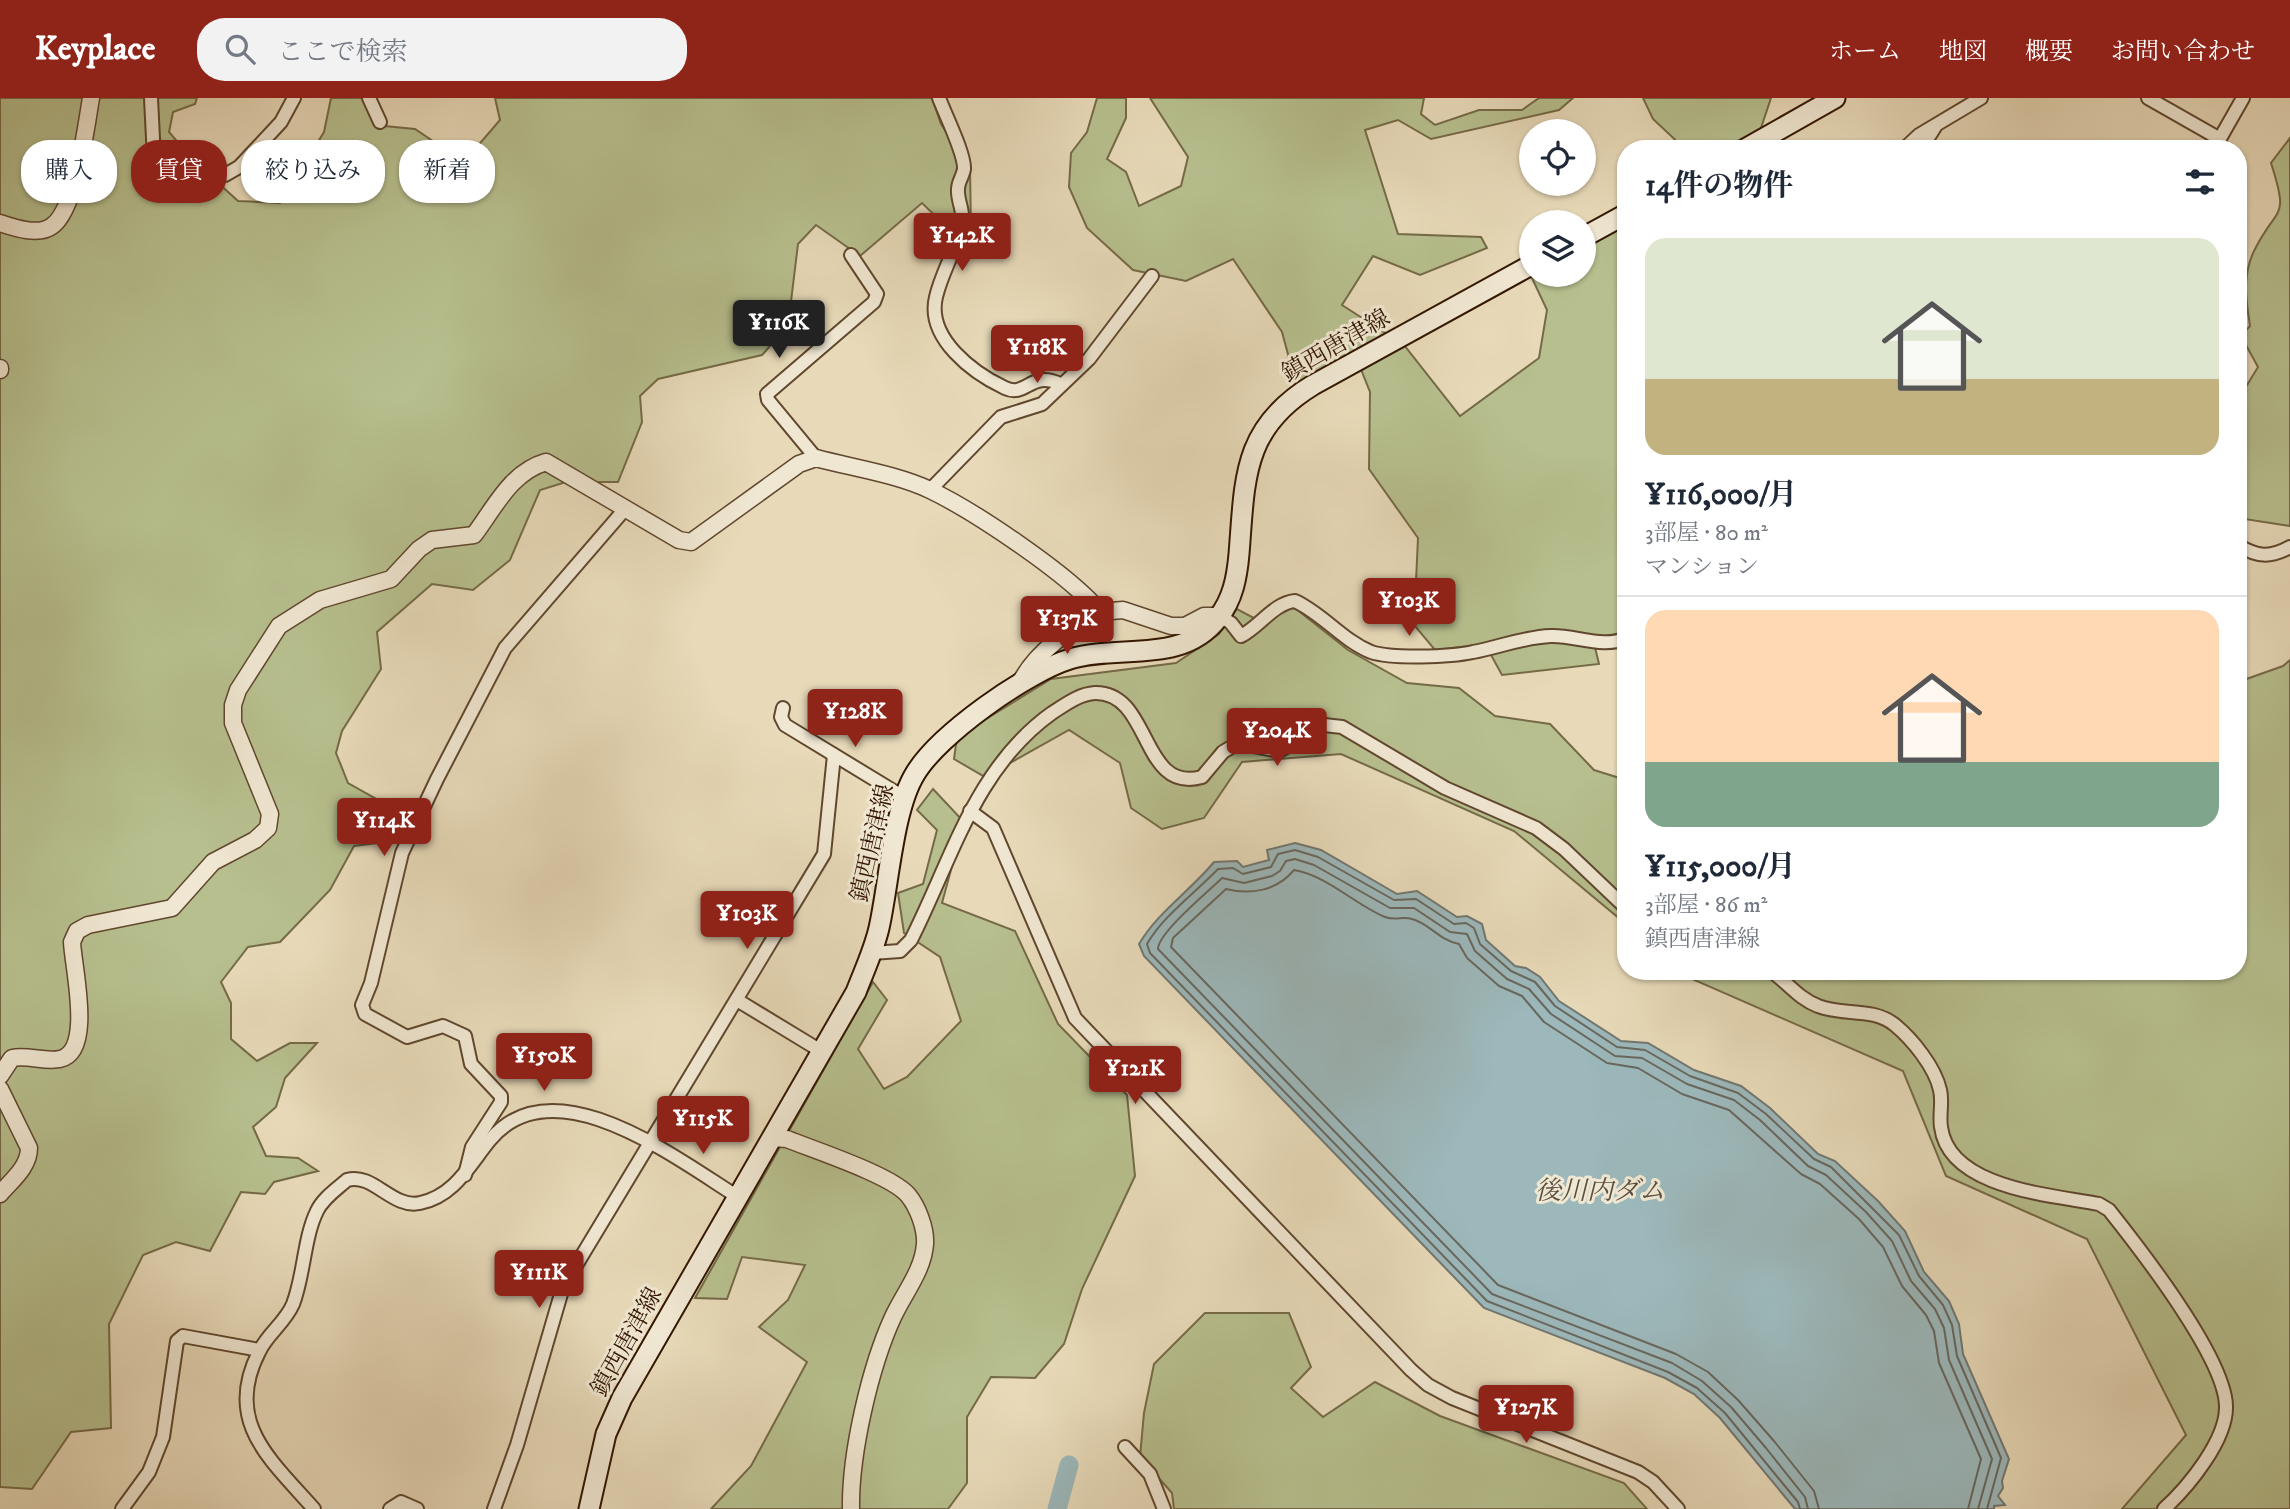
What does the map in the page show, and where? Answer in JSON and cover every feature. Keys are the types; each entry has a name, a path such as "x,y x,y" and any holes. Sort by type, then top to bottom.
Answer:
{"main road":[{"path":"1761,140 1835,98"},
{"path":"1596,230 1617,219"},
{"name":"鎮西唐津線","path":"589,1509 606,1434 622,1398 856,992 872,953 905,798 918,769 962,723 1018,687 1071,659 1166,649 1186,643 1210,628 1229,601 1237,576 1246,474 1252,451 1274,415 1289,400 1313,385 1519,272"}],"street":[{"path":"0,223 38,231 52,227 64,213 73,188 91,98"},
{"path":"150,98 154,159 160,181 167,183 188,171 225,175 239,167 281,122 294,98"},
{"path":"369,98 380,122"},
{"path":"939,98 964,166 958,190 963,219 936,298 934,316 947,344 981,374 1009,390 1020,390 1034,380 1049,379 1060,384"},
{"path":"1916,140 1981,98"},
{"path":"2148,98 2211,140"},
{"path":"2219,140 2243,98"},
{"path":"1927,140 1935,126"},
{"path":"851,255 877,295 874,302 767,394 768,400 816,458 930,490 971,513 1076,587 1100,612"},
{"path":"930,490 1000,417 1034,409 1089,359 1152,276"},
{"path":"0,1076 12,1058 24,1056 61,1059 72,1052 79,1037 80,1021 72,943 77,931 88,925 172,908 213,862 255,840 268,828 270,814 233,723 233,705 238,690 279,626 320,600 391,579 419,549 432,540 474,535 517,477 529,467 546,462 679,540 691,542 799,464 816,458"},
{"path":"465,1175 472,1147 501,1102 501,1096 471,1064 465,1037 443,1026 407,1037 365,1014 362,1005 371,982 402,853 505,648 625,509"},
{"path":"2247,550 2259,556 2271,556 2290,547"},
{"path":"1018,687 1027,671 1065,632 1100,612 1122,610 1171,626 1185,626 1204,616 1220,616 1231,623 1241,636 1255,629 1274,611 1295,601 1348,640 1373,652 1395,656 1471,653 1521,638 1555,636 1606,642 1617,640"},
{"path":"872,953 900,951 911,940 970,811 1006,756 1033,727 1083,695 1098,693 1122,703 1141,730 1157,762 1165,771 1182,779 1202,777 1223,752 1238,743 1279,751 1324,725 1342,727 1445,788 1536,828 1564,849 1617,899"},
{"path":"783,708 781,717 785,725 905,798"},
{"path":"494,1509 517,1445 563,1287 824,854 834,755"},
{"path":"970,811 993,828 1074,1018 1427,1385 1452,1398 1638,1472 1653,1482 1678,1509"},
{"path":"1783,980 1816,1005 1838,1012 1872,1013 1897,1026 1933,1071 1940,1091 1941,1129 1950,1150 1972,1171 2000,1185 2099,1204 2109,1210 2152,1264 2199,1338 2223,1389 2226,1405 2225,1421 2217,1439 2193,1477 2164,1509"},
{"path":"737,1000 817,1048"},
{"path":"0,1089 29,1148 29,1157 0,1194"},
{"path":"314,1509 257,1444 244,1405 244,1391 259,1350 283,1323 293,1304 316,1213 346,1180 361,1179 392,1198 407,1203 421,1203 439,1195 465,1175 498,1130 525,1114 540,1110 569,1112 617,1125 738,1197"},
{"path":"772,1138 787,1139 889,1182 907,1194 920,1216 925,1242 921,1265 892,1319 869,1392 850,1480 850,1509"},
{"path":"122,1509 149,1472 163,1437 177,1340 183,1336 259,1350"},
{"path":"1125,1447 1150,1474 1164,1509"},
{"path":"390,1509 401,1502 417,1509"}],"green space":[{"path":"0,98 197,98 195,104 173,112 169,132 176,140 131,140 131,203 227,203 227,191 241,203 385,203 385,140 319,140 324,132 331,98 363,98 374,125 415,129 431,140 399,140 399,203 495,203 495,140 483,140 500,120 495,98 932,98 941,124 970,167 971,229 954,234 922,203 860,256 816,225 798,244 788,326 762,355 658,379 640,396 642,422 618,482 566,482 540,490 510,560 473,590 432,584 377,632 381,669 342,731 336,753 348,783 412,819 401,840 354,846 330,890 280,942 248,947 221,982 231,1003 231,1039 257,1061 290,1043 317,1043 285,1078 276,1107 253,1127 266,1156 298,1158 318,1171 274,1182 265,1194 241,1192 210,1251 176,1242 143,1255 109,1324 111,1428 71,1432 32,1489 0,1487"},
{"path":"1097,98 1126,98 1126,118 1107,159 1126,172 1139,206 1181,186 1188,157 1150,98 1424,98 1421,114 1435,125 1479,110 1522,110 1539,98 1573,98 1559,110 1431,139 1398,120 1365,130 1398,234 1481,237 1487,248 1420,275 1373,256 1342,305 1404,345 1460,416 1539,358 1547,310 1536,287 1596,287 1596,239 1617,227 1617,642 1593,639 1599,664 1502,675 1485,644 1435,650 1414,625 1418,538 1369,469 1370,392 1356,357 1296,384 1282,332 1233,259 1186,281 1133,270 1087,228 1069,187 1071,153 1087,132"},
{"path":"1643,98 1771,98 1758,137 1761,140 1675,140 1653,119"},
{"path":"2290,138 2290,526 2247,519 2247,385 2258,367 2247,347 2247,329 2250,326 2247,274 2254,251 2278,212 2280,204 2271,163"},
{"path":"1291,605 1348,650 1407,683 1459,688 1495,716 1550,724 1594,770 1617,777 1617,917 1514,831 1341,754 1242,762 1204,818 1162,829 1131,808 1120,763 1069,730 985,777 954,759 957,737 1051,679 1176,663 1219,634 1237,609 1265,624"},
{"path":"2290,660 2290,1509 2122,1509 2186,1435 2087,1239 1946,1176 1903,1071 1694,980 2247,980 2247,679 2283,666"},
{"path":"933,789 964,822 942,903 1015,931 1058,1024 1127,1095 1135,1176 1082,1289 1064,1344 1035,1378 991,1377 967,1417 967,1483 948,1509 711,1509 751,1466 807,1362 759,1327 788,1300 805,1265 742,1257 727,1299 695,1298 873,982 887,1000 858,1049 884,1089 907,1077 961,1021 940,957 904,933 898,893 923,884 937,830 917,810"},
{"path":"1205,1313 1289,1313 1311,1367 1291,1388 1323,1417 1375,1382 1440,1416 1624,1483 1647,1509 1174,1509 1172,1493 1140,1457 1144,1413 1154,1364"}],"water":[{"name":"後川内ダム","path":"1295,843 1321,850 1397,894 1417,891 1457,917 1467,916 1482,924 1486,940 1515,966 1526,968 1540,977 1559,1001 1621,1041 1648,1043 1694,1070 1741,1086 1770,1108 1818,1154 1835,1161 1878,1201 1905,1231 1924,1272 1949,1301 1959,1324 1963,1354 2009,1459 2002,1481 2003,1488 1998,1496 2005,1505 1994,1506 1994,1509 1795,1509 1720,1418 1694,1394 1665,1378 1484,1308 1144,956 1139,944 1155,922 1214,862 1237,861 1243,867 1269,860 1267,850"}],"waterway":[{"path":"1057,1509 1069,1465"}]}
